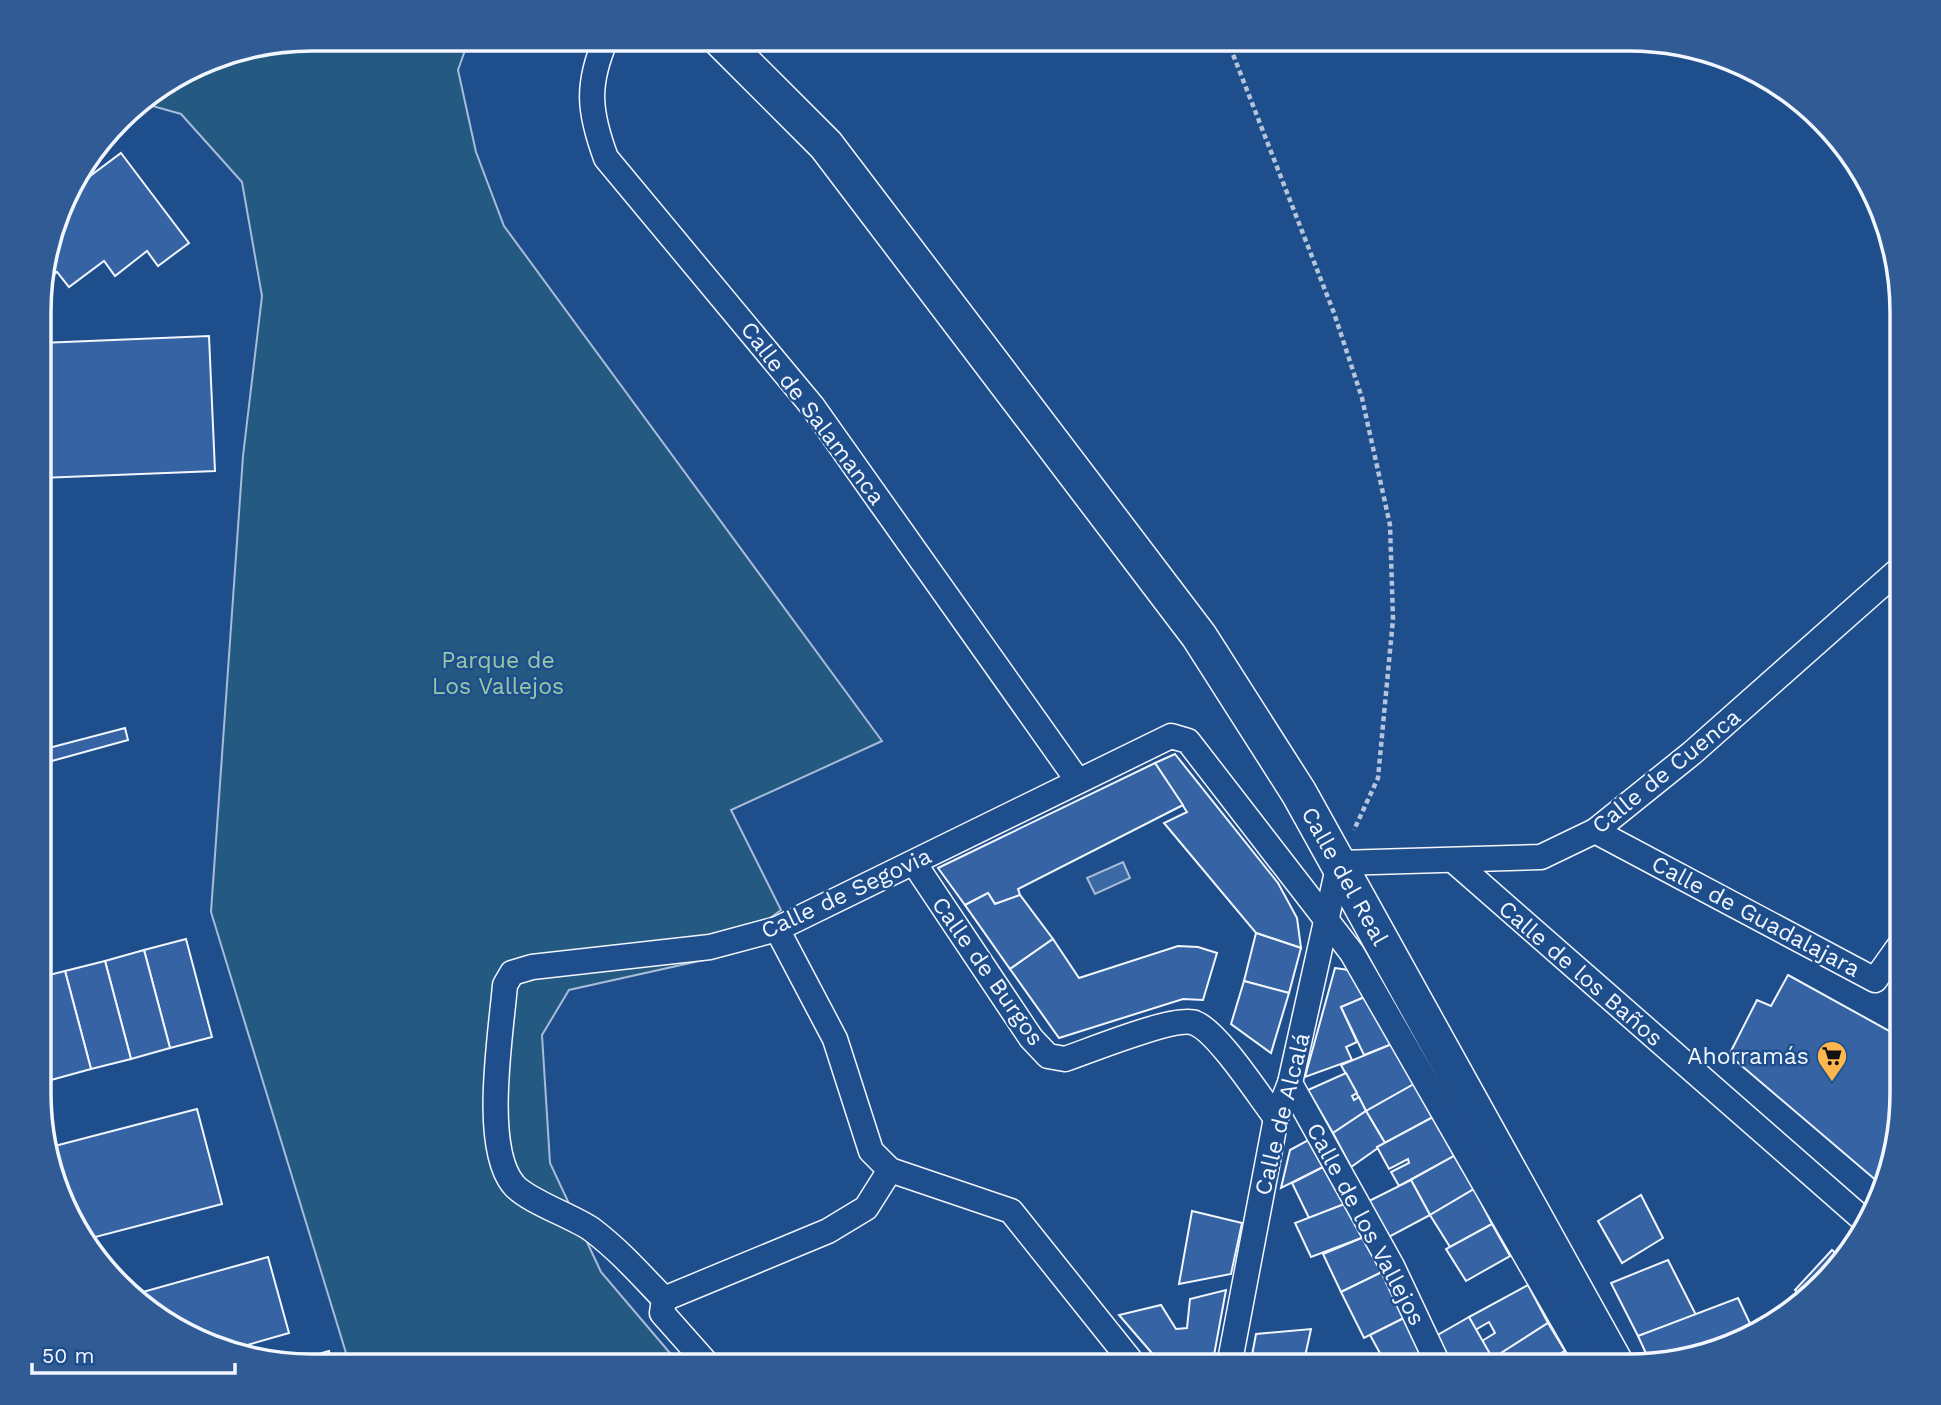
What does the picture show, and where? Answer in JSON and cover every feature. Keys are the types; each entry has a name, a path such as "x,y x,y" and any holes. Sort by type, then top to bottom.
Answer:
{"street":[{"name":"Calle de Salamanca","path":"602,51 590,88 594,124 606,158 813,407 1078,781"},
{"path":"732,51 826,145 1031,413"},
{"path":"759,51 845,148 955,296 1031,413"},
{"name":"Calle del Real","path":"1031,413 1199,636 1273,749 1339,863 1610,1354"},
{"name":"Calle de Cuenca","path":"1339,863 1541,857 1595,831 1692,753 1890,578"},
{"name":"Calle de Segovia","path":"664,1299 622,1254 590,1228 513,1185 504,1168 495,1128 505,985 512,973 532,967 710,947 777,929 1171,736 1188,741 1327,919"},
{"name":"Calle de Guadalajara","path":"1595,831 1875,980 1890,959"},
{"name":"Calle de los Baños","path":"1454,861 1859,1216"},
{"name":"Calle de Burgos","path":"914,863 1031,1038 1048,1056 1065,1059 1171,1023 1194,1021 1210,1033 1276,1118"},
{"name":"Calle de Alcalá","path":"1231,1354 1276,1118 1290,1083 1339,863"},
{"path":"1327,919 1352,953 1411,1050 1547,1297 1582,1354"},
{"path":"777,929 835,1039 871,1152 890,1170 1011,1211 1125,1354"},
{"name":"Calle de los Vallejos","path":"1290,1083 1392,1266 1433,1354"},
{"path":"698,1354 662,1313 664,1299 828,1231 866,1208 890,1170"}],"path":[{"path":"1232,51 1334,313 1362,398 1390,525 1393,619 1378,778 1339,863"}],"green space":[{"name":"Parque de Los Vallejos","path":"294,51 465,51 458,70 476,152 504,226 882,741 731,810 781,910 717,957 569,990 542,1035 550,1163 601,1272 671,1354 346,1354 211,912 243,456 262,296 242,182 181,114 152,106 196,78 261,56"}],"shaded area":[{"path":"1123,862 1130,878 1095,894 1087,878"}],"building":[{"path":"121,153 189,243 158,266 147,251 115,276 104,261 69,287 57,272 53,275 56,261 71,212 90,176"},
{"path":"209,336 215,471 51,478 51,343"},
{"path":"125,728 128,740 51,761 51,747"},
{"path":"1175,754 1278,883 1297,918 1301,948 1256,933 1164,823 1187,812 1155,763"},
{"path":"1155,763 1183,805 1018,889 1020,895 995,904 988,893 965,905 938,868"},
{"path":"988,893 995,904 1020,895 1053,939 1010,969 965,905"},
{"path":"1256,933 1301,948 1289,993 1244,981"},
{"path":"186,939 212,1037 170,1048 144,950"},
{"path":"1053,939 1079,978 1178,946 1198,947 1217,953 1203,1000 1183,999 1059,1038 1010,969"},
{"path":"144,950 170,1048 131,1059 105,961"},
{"path":"105,961 131,1059 91,1069 65,971"},
{"path":"1335,968 1355,971 1367,996 1341,1007 1357,1042 1346,1047 1352,1060 1305,1077"},
{"path":"65,971 91,1069 51,1080 51,974"},
{"name":"Ahorramás","path":"1788,975 1890,1031 1890,1111 1885,1144 1875,1180 1729,1055 1757,1000 1771,1006"},
{"path":"1244,981 1289,993 1271,1053 1231,1024"},
{"path":"1367,996 1392,1044 1364,1055 1341,1007"},
{"path":"1392,1044 1414,1084 1366,1111 1341,1065"},
{"path":"1346,1073 1357,1093 1352,1096 1354,1100 1359,1097 1366,1111 1333,1133 1308,1090"},
{"path":"1414,1084 1433,1117 1385,1143 1366,1111"},
{"path":"197,1109 222,1204 95,1237 71,1193 56,1146"},
{"path":"1366,1111 1385,1143 1351,1167 1333,1133"},
{"path":"1433,1117 1454,1156 1399,1186 1391,1172 1409,1163 1408,1159 1389,1169 1377,1147"},
{"path":"1312,1138 1327,1165 1281,1188 1290,1150"},
{"path":"1454,1156 1474,1189 1430,1215 1411,1180"},
{"path":"1327,1165 1347,1203 1309,1218 1292,1183"},
{"path":"1411,1180 1430,1215 1387,1238 1369,1201"},
{"path":"1474,1189 1492,1224 1450,1247 1430,1215"},
{"path":"1641,1195 1663,1238 1622,1263 1598,1221"},
{"path":"1347,1203 1364,1237 1311,1257 1295,1223"},
{"path":"1192,1211 1242,1223 1231,1274 1179,1284"},
{"path":"1492,1224 1510,1256 1466,1281 1446,1249"},
{"path":"1364,1237 1382,1272 1341,1292 1323,1254"},
{"path":"1832,1250 1835,1253 1801,1290 1798,1292 1795,1290"},
{"path":"268,1257 289,1333 244,1345 196,1327 143,1292"},
{"path":"1668,1260 1696,1315 1638,1336 1611,1283"},
{"path":"1382,1272 1406,1317 1364,1338 1341,1292"},
{"path":"1528,1285 1548,1323 1501,1354 1490,1354 1482,1341 1495,1333 1489,1322 1475,1330 1469,1317"},
{"path":"1226,1290 1214,1354 1153,1354 1119,1315 1161,1305 1176,1329 1187,1328 1190,1299"},
{"path":"1738,1298 1750,1324 1697,1345 1647,1354 1638,1336"},
{"path":"1406,1317 1423,1354 1380,1354 1370,1335"},
{"path":"1469,1317 1490,1354 1444,1354 1436,1336"},
{"path":"1548,1323 1565,1351 1560,1354 1499,1354"},
{"path":"1311,1329 1306,1354 1252,1354 1256,1334"}],"place":[{"name":"Ahorramás","path":"1832,1083"}]}
